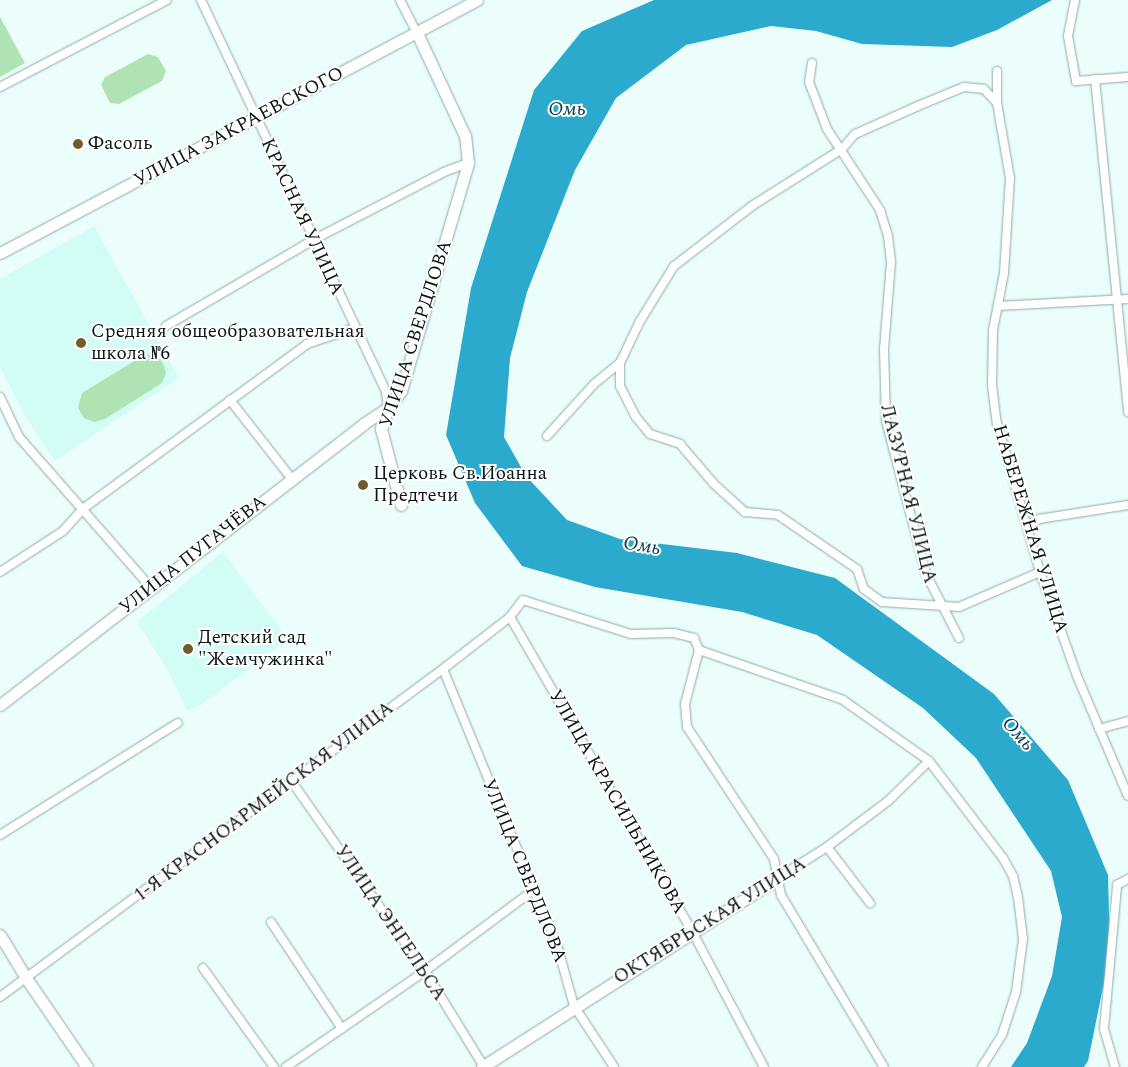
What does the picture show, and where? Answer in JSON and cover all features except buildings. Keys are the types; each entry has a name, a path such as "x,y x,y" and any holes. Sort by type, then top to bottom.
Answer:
{"street":[{"path":"0,88 167,0"},
{"name":"КРАСНАЯ УЛИЦА","path":"201,0 312,240 386,392 388,408"},
{"path":"166,326 312,240 444,172 468,163 465,136 400,0"},
{"name":"УЛИЦА ЗАКРАЕВСКОГО","path":"0,253 477,0"},
{"path":"1075,0 1068,36 1076,81 1128,77"},
{"name":"ЛАЗУРНАЯ УЛИЦА","path":"812,63 809,82 827,129 842,149 880,210 888,237 891,262 884,348 886,421 926,574 934,594 944,606 959,638"},
{"name":"НАБЕРЕЖНАЯ УЛИЦА","path":"997,71 997,103 1010,178 998,306 993,330 992,385 997,423 1040,572 1099,729 1128,796"},
{"path":"1095,79 1128,412"},
{"path":"997,103 984,89 964,87 855,134 842,149 752,206 674,266 640,321 620,363 620,386 636,417 650,434 680,444 714,484 745,512 764,512 778,515 857,569 864,589 882,602 959,607 1040,572"},
{"name":"УЛИЦА СВЕРДЛОВА","path":"401,505 381,429 388,408 401,391 468,163"},
{"path":"998,306 1128,299"},
{"path":"0,572 63,531 84,508 307,344 355,328"},
{"path":"547,436 594,384 620,363"},
{"path":"0,397 19,436 84,508 151,588"},
{"path":"230,400 292,480"},
{"name":"УЛИЦА ПУГАЧЁВА","path":"0,706 363,424 388,408"},
{"path":"1027,526 1040,519 1128,505"},
{"name":"1-Я КРАСНОАРМЕЙСКАЯ УЛИЦА","path":"0,997 443,669 510,617 523,600 631,634 674,632 694,638 699,650"},
{"name":"УЛИЦА КРАСИЛЬНИКОВА","path":"510,617 693,933 764,1067"},
{"path":"884,1067 781,895 774,859 687,727 685,704 699,650 843,700 929,761 1003,858 1013,876 1018,897 1022,939 1016,992 1002,1035 982,1067"},
{"name":"УЛИЦА СВЕРДЛОВА","path":"443,669 557,945 574,1006 614,1067"},
{"path":"1099,729 1128,721"},
{"path":"0,835 178,723"},
{"name":"ОКТЯБРЬСКАЯ УЛИЦА","path":"483,1067 574,1006 827,848 888,801 929,761"},
{"name":"УЛИЦА ЭНГЕЛЬСА","path":"292,782 425,971 483,1067"},
{"path":"827,848 870,903"},
{"path":"1115,1067 1104,1029 1118,885 1128,879"},
{"path":"286,1067 425,971 535,889"},
{"path":"271,922 342,1029"},
{"path":"0,935 26,978 87,1067"},
{"path":"203,968 274,1067"}],"shaded area":[{"name":"Средняя общеобразовательная школа №6","path":"94,226 179,378 55,461 25,416 0,367 0,279"},
{"path":"223,552 288,639 198,707 187,710 167,669 137,622"}],"green space":[{"path":"0,17 25,63 0,77"},
{"path":"148,54 158,57 166,71 162,81 119,104 110,103 101,85 105,77"},
{"path":"144,355 155,355 163,363 166,373 162,383 105,419 94,422 84,418 78,408 82,393"}],"water":[{"name":"Омь","path":"654,0 1052,0 997,30 952,47 862,44 816,31 771,26 686,45 616,98 575,170 527,292 510,358 504,437 526,476 567,520 620,539 737,553 835,578 994,694 1068,780 1108,875 1110,953 1088,1061 1084,1067 1011,1067 1027,1043 1052,976 1062,917 1051,871 976,758 923,708 817,635 742,612 595,587 522,566 475,503 446,435 471,288 534,90 582,31"}],"place":[{"name":"Фасоль","path":"78,144"},
{"name":"Средняя общеобразовательная школа №6","path":"81,343"},
{"name":"Церковь Св.Иоанна Предтечи","path":"363,485"},
{"name":"Детский сад \"Жемчужинка\"","path":"188,649"}]}
